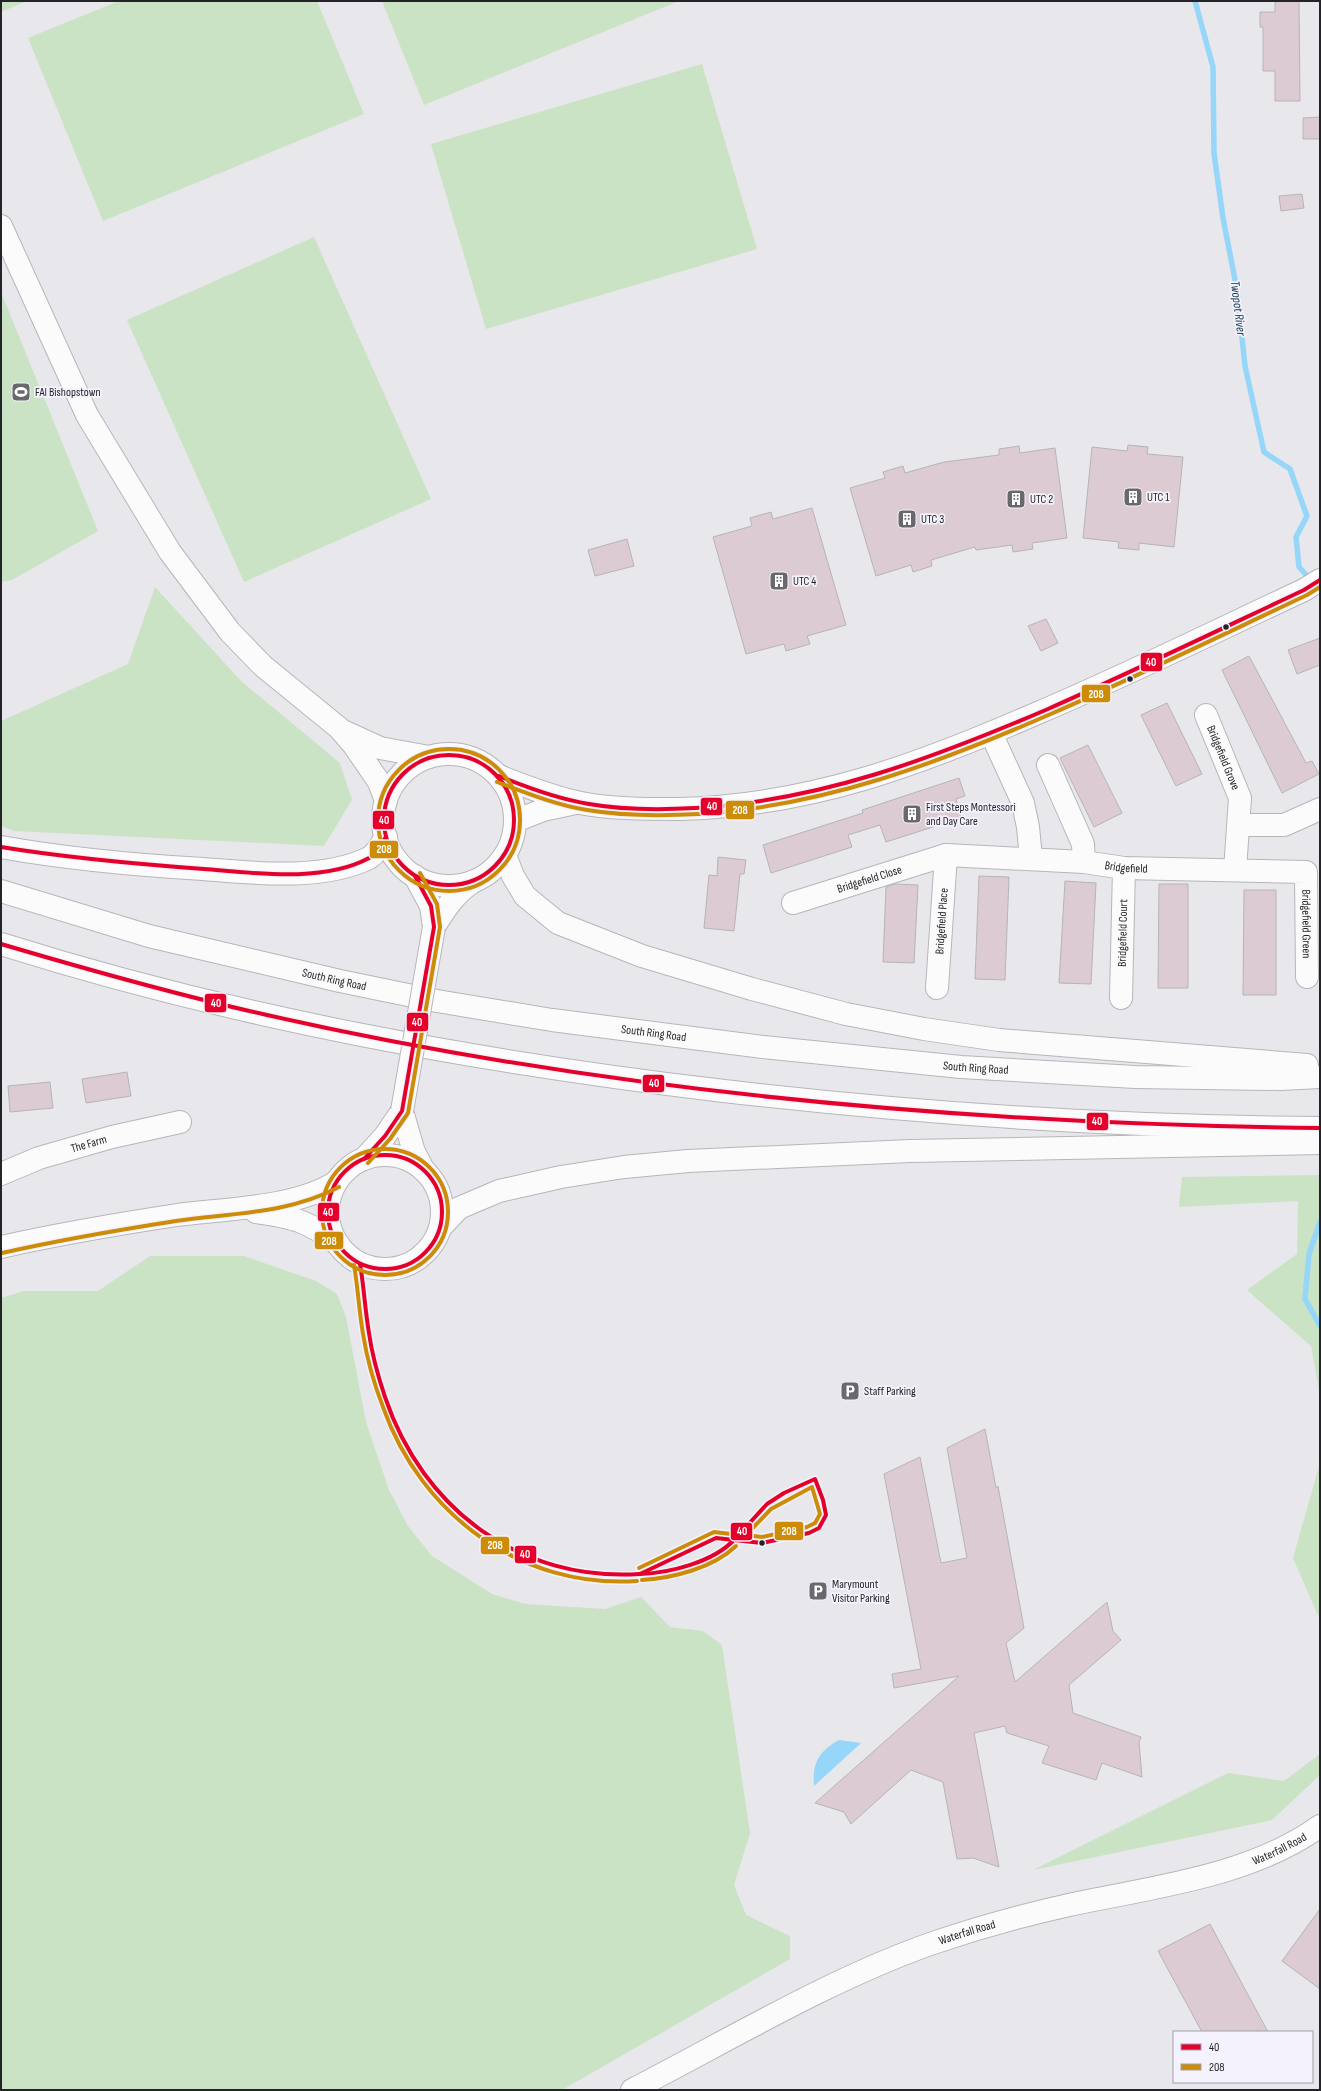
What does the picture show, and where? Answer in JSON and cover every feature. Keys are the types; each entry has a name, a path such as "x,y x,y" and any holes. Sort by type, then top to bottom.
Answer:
{"main road":[{"path":"1,226 87,415 170,552 230,632 263,666 339,728 366,761 379,782 386,801"},
{"path":"499,776 526,787 578,803 649,810 722,808 805,795 872,778 991,733 1102,685 1312,585"},
{"name":"Bridgefield Grove","path":"1206,715 1240,798 1235,870"},
{"path":"339,728 380,748 429,757"},
{"path":"991,733 1023,803 1028,827 1031,858"},
{"path":"434,927 464,887 492,870 505,856 512,839 515,821 514,805 508,789 499,776 488,766 460,754 444,754 429,757 410,767 395,782 386,801 384,819 386,837 392,852 402,865 415,876 434,884 455,885 475,880"},
{"path":"1048,765 1083,844 1084,862"},
{"path":"515,821 543,810 578,803"},
{"path":"1239,825 1284,825 1320,809"},
{"path":"1,847 131,865 280,873 319,871 351,864 370,857 379,849 386,837"},
{"name":"Bridgefield","path":"946,854 1084,862 1124,868 1306,872"},
{"name":"Bridgefield Close","path":"793,903 946,854"},
{"name":"Bridgefield Place","path":"937,988 946,854"},
{"path":"505,856 513,876 524,896 558,923 642,956 752,989 846,1014 924,1030 999,1040 1320,1066"},
{"name":"Bridgefield Court","path":"1120,998 1124,868"},
{"name":"Bridgefield Green","path":"1306,872 1306,977"},
{"path":"364,1159 385,1136 402,1110 434,927 431,906 415,876"},
{"name":"South Ring Road","path":"1,891 164,940 340,981 437,1001 552,1020 763,1047 961,1067 1135,1077 1280,1079 1320,1077"},
{"path":"1,944 137,984 233,1008 444,1051 656,1083 880,1107 985,1115 1136,1124 1320,1128"},
{"path":"402,1110 414,1152 423,1169"},
{"name":"The Farm","path":"1,1174 39,1158 112,1137 180,1122"},
{"path":"441,1227 459,1208 499,1191 569,1176 624,1167 688,1161 910,1151 1320,1143"},
{"path":"1,1247 139,1221 238,1209 317,1193 336,1182 348,1168 364,1159 379,1155 395,1156 410,1160 423,1169 434,1181 440,1196 443,1211 441,1227 435,1241 425,1253 413,1262 396,1268 378,1268 360,1264 348,1256 339,1245 331,1230 328,1214 330,1198 336,1182"},
{"path":"238,1209 299,1220 319,1229 339,1245"},
{"name":"Waterfall Road","path":"632,2090 825,1990 932,1944 1069,1905 1182,1882 1250,1862 1277,1850 1320,1826"}],"green space":[{"path":"1,1 27,1 1,12"},
{"path":"119,1 317,1 364,114 103,221 28,38"},
{"path":"382,1 679,1 424,105"},
{"path":"702,64 757,249 486,329 431,144"},
{"path":"314,237 431,499 244,582 127,320"},
{"name":"FAI Bishopstown","path":"1,292 98,531 12,580 1,582"},
{"path":"155,587 241,681 340,763 352,800 324,846 14,831 1,826 1,721 128,664"},
{"path":"1320,1175 1320,1396 1311,1346 1247,1290 1297,1254 1298,1201 1179,1207 1182,1177"},
{"path":"150,1256 244,1256 316,1281 337,1294 346,1317 366,1422 389,1490 408,1526 432,1556 492,1594 525,1604 605,1609 641,1597 670,1627 703,1631 722,1645 750,1833 734,1885 746,1915 790,1936 790,1959 562,2090 1,2090 1,1298 24,1291 98,1291"},
{"path":"1320,1463 1320,1620 1293,1558"},
{"path":"1320,1754 1320,1775 1272,1820 1033,1870 1228,1773 1284,1781"}],"water":[{"path":"839,1740 861,1743 814,1786 814,1771 818,1758 826,1749"}],"building":[{"path":"1275,1 1299,1 1300,101 1275,101 1275,71 1263,71 1263,27 1260,27 1260,12 1275,12"},
{"path":"1320,117 1320,139 1303,139 1303,118"},
{"path":"1302,194 1304,208 1281,211 1279,196"},
{"name":"UTC 1","path":"1128,445 1148,447 1147,454 1183,457 1174,547 1139,543 1139,550 1118,548 1119,542 1083,538 1092,447 1127,451"},
{"path":"1019,446 1020,453 1055,448 1067,538 1032,543 1033,549 1013,552 1012,545 976,550 975,547 931,560 932,566 913,572 911,565 876,576 850,488 885,478 883,472 903,466 905,473 944,462 999,455 999,449"},
{"name":"UTC 4","path":"812,508 846,625 807,636 810,644 786,651 784,644 746,654 713,537 752,526 750,518 771,512 773,519"},
{"path":"627,539 634,566 595,576 588,550"},
{"path":"1046,619 1058,643 1041,651 1028,626"},
{"path":"1320,638 1320,665 1297,674 1288,650"},
{"path":"1249,656 1306,763 1312,761 1319,774 1282,793 1222,670"},
{"path":"1167,703 1202,774 1176,786 1141,715"},
{"path":"1088,745 1122,813 1094,827 1060,758"},
{"path":"959,778 965,796 956,799 961,818 886,842 880,825 848,835 852,847 771,873 763,845 863,813 862,810"},
{"path":"718,857 746,860 744,874 740,874 734,931 704,928 709,875 717,876"},
{"path":"979,876 1009,877 1005,980 975,979"},
{"path":"1065,881 1096,883 1091,984 1059,983"},
{"path":"894,884 918,885 914,963 883,962 886,887"},
{"path":"1159,884 1188,884 1188,988 1158,988"},
{"path":"1244,890 1276,890 1276,995 1243,995"},
{"path":"127,1072 131,1096 86,1103 82,1079"},
{"path":"50,1082 53,1108 10,1112 8,1086"},
{"path":"985,1429 996,1488 998,1486 1024,1628 1006,1643 1015,1682 1107,1602 1113,1631 1121,1640 1069,1685 1073,1713 1141,1737 1139,1742 1142,1777 1102,1763 1096,1780 1042,1763 1049,1746 1007,1733 1005,1726 974,1733 999,1867 973,1858 957,1859 943,1782 911,1770 851,1824 844,1812 815,1803 959,1676 894,1688 892,1674 921,1669 884,1474 920,1457 941,1563 967,1558 947,1448"},
{"path":"1320,1909 1320,1989 1282,1961"},
{"path":"1210,1924 1267,2031 1201,2031 1158,1951"}],"waterway":[{"name":"Twopot River","path":"1195,1 1213,67 1214,153 1223,218 1237,290 1245,366 1264,452 1290,469 1307,516 1296,537 1299,567 1311,580"},
{"path":"1320,1222 1309,1254 1305,1299 1320,1326"}],"transit line":[{"name":"40","path":"499,776 532,789 577,802 602,806 642,809 695,808 741,804 832,787 919,760 1048,709 1304,590 1320,580"},
{"name":"208","path":"497,782 541,798 575,808 601,812 643,815 699,814 745,809 791,802 836,792 924,765 1010,731 1148,670 1307,595 1320,587"},
{"name":"208","path":"456,749 483,757 500,769 515,793 519,806 520,820 519,834 515,847 500,871 476,886 463,890 442,891 415,883 398,871 383,847 379,834 378,813 386,786 398,769 422,754 435,750 456,749"},
{"name":"40","path":"455,755 468,757 480,762 491,769 500,778 512,801 514,820 512,839 507,851 500,862 491,871 468,883 443,885 430,883 418,878 407,871 398,862 386,839 384,814 386,801 391,789 398,778 407,769 430,757 455,755"},
{"name":"40","path":"1,847 128,863 266,874 310,874 351,866 369,858 377,851 386,837"},
{"name":"208","path":"368,1163 390,1139 408,1113 440,927 437,904 420,873"},
{"name":"40","path":"364,1159 385,1136 402,1111 434,927 431,906 415,876"},
{"name":"40","path":"1,944 133,982 267,1015 397,1042 527,1065 658,1084 790,1099 922,1111 1055,1120 1320,1128"},
{"name":"208","path":"391,1149 415,1157 425,1163 434,1172 443,1188 447,1200 448,1212 447,1224 443,1236 434,1252 425,1261 409,1270 397,1274 379,1275 355,1267 345,1261 336,1252 327,1236 323,1224 322,1206 330,1182 336,1172 345,1163 361,1154 373,1150 391,1149"},
{"name":"40","path":"385,1155 407,1159 425,1172 438,1190 442,1212 438,1234 425,1252 407,1265 385,1269 363,1265 345,1252 332,1234 328,1212 332,1190 345,1172 363,1159 385,1155"},
{"name":"208","path":"2,1253 132,1228 280,1208 320,1196 339,1187"},
{"name":"40","path":"360,1264 372,1349 385,1397 402,1437 424,1473 451,1505 482,1531 517,1551 555,1566 596,1573 640,1574"},
{"name":"208","path":"354,1265 367,1353 383,1407 400,1446 423,1481 450,1512 481,1538 516,1558 554,1572 595,1580 637,1581"},
{"name":"40","path":"815,1479 823,1500 826,1515 819,1528 809,1533 762,1543 734,1540 767,1504 784,1493 815,1479"},
{"name":"208","path":"812,1487 820,1514 815,1523 807,1527 762,1537 746,1535 771,1509 812,1487"},
{"name":"208","path":"639,1568 714,1532 731,1534"},
{"name":"40","path":"640,1574 716,1538 734,1540"},
{"name":"40","path":"640,1574 677,1569 690,1565 715,1554 734,1540"},
{"name":"208","path":"642,1580 667,1577 704,1566 727,1554 736,1546"}],"place":[{"name":"FAI Bishopstown","path":"21,392"},
{"name":"UTC 1","path":"1133,497"},
{"name":"UTC 2","path":"1016,499"},
{"name":"UTC 3","path":"907,519"},
{"name":"UTC 4","path":"779,581"},
{"name":"First Steps Montessori and Day Care","path":"912,814"},
{"name":"Staff Parking","path":"850,1391"},
{"name":"Marymount Visitor Parking","path":"818,1591"}]}
